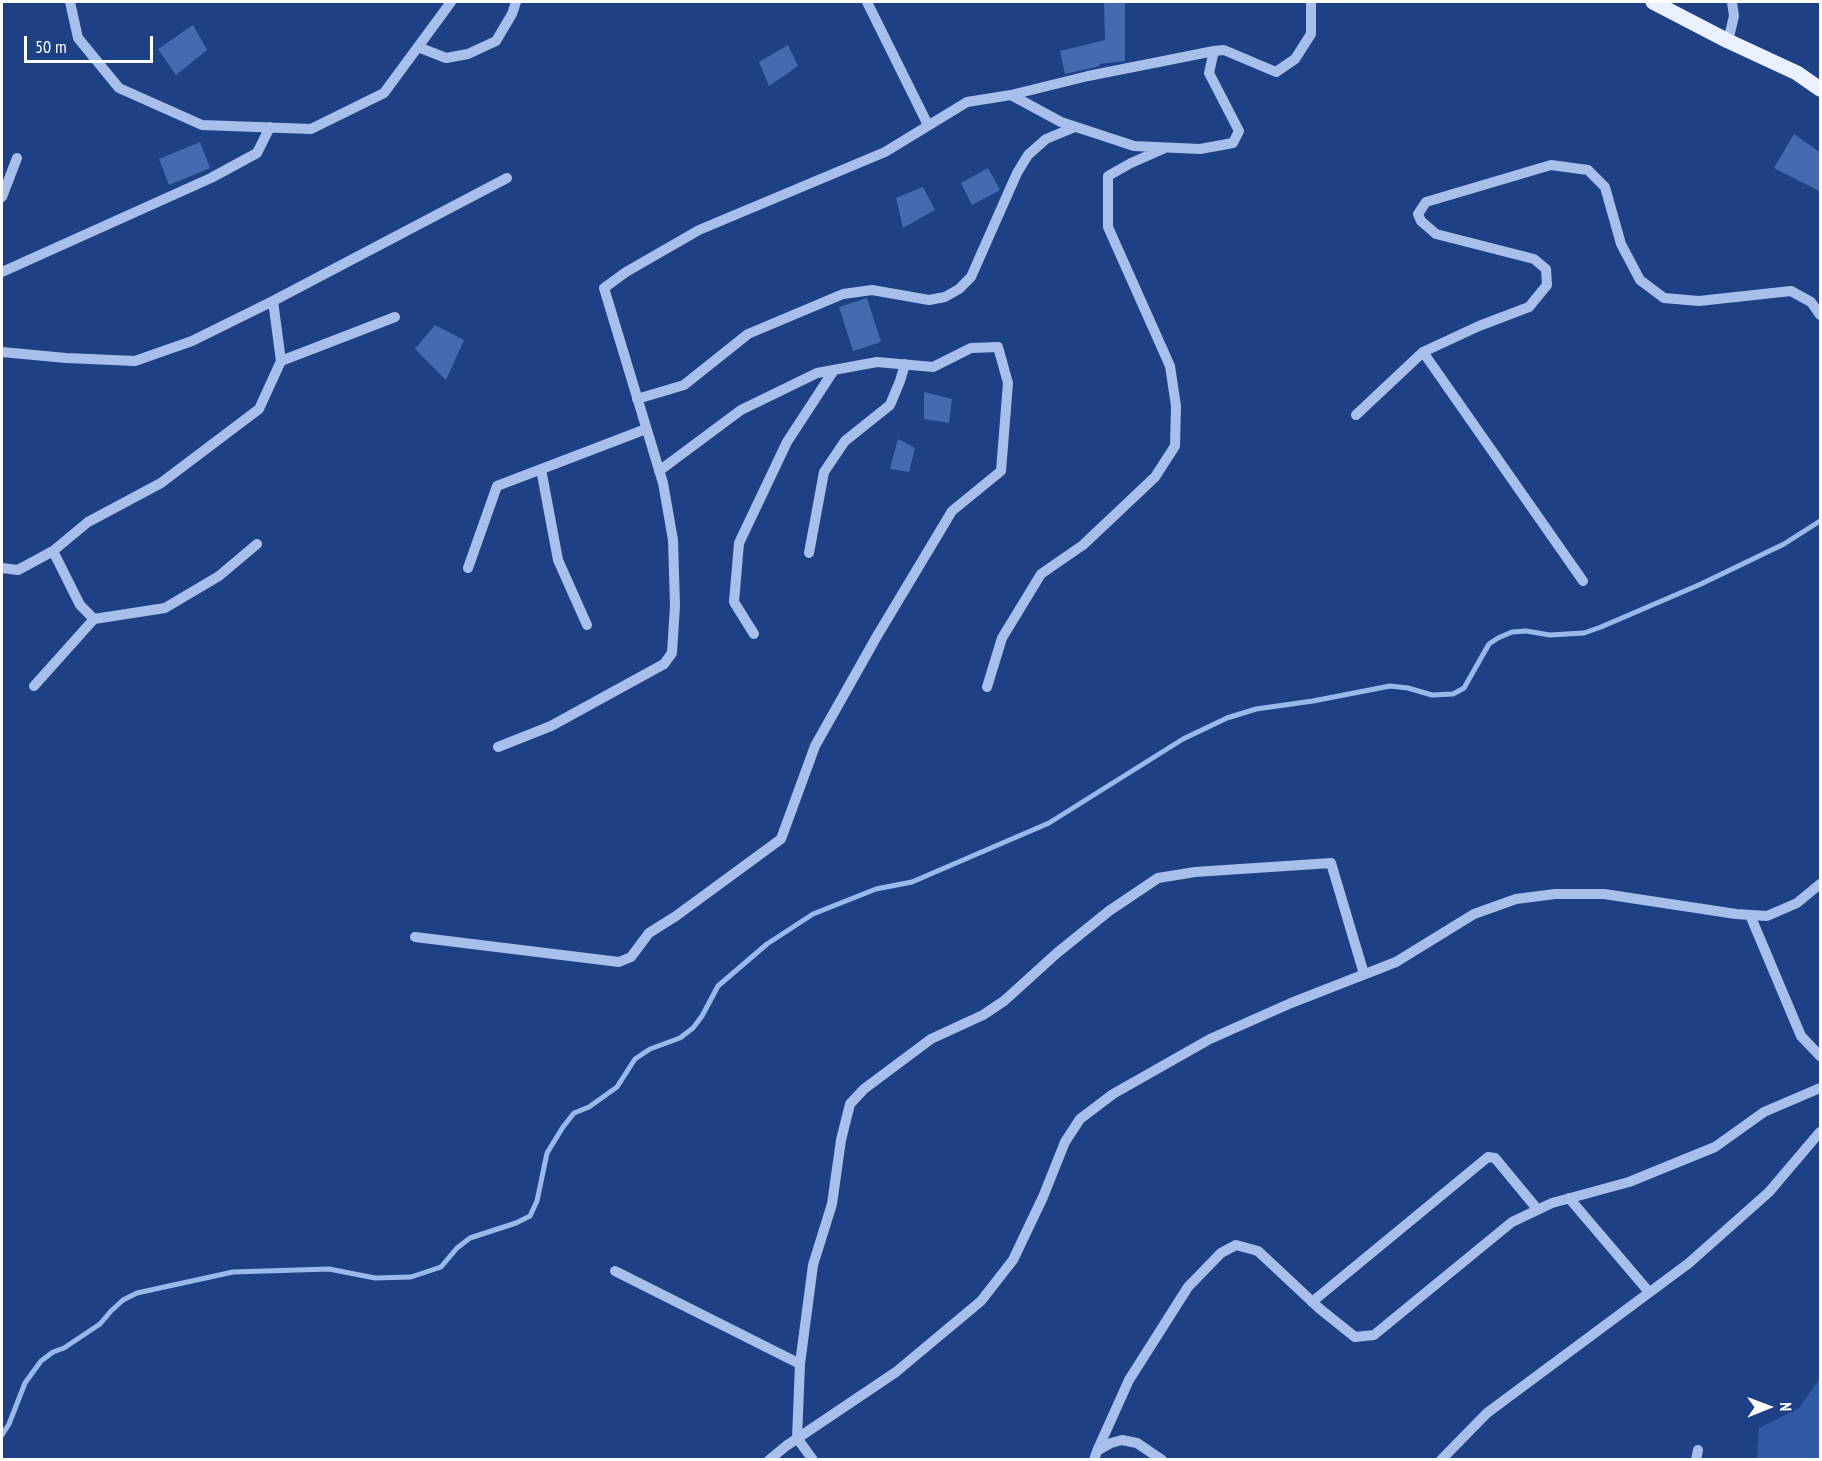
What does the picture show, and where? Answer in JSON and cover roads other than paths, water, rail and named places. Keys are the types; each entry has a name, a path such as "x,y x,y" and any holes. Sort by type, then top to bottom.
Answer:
{"main road":[{"path":"1653,2 1728,41 1797,73 1821,89"}],"street":[{"path":"70,2 78,38 119,88 202,125 311,129 384,93 451,2"},
{"path":"418,47 446,58 468,54 495,41 512,14 516,2"},
{"path":"867,2 928,125"},
{"path":"498,747 551,726 663,664 672,653 675,606 673,540 659,471 603,288 626,272 699,230 885,152 967,102 1011,95 1088,76 1224,50 1276,72 1295,59 1311,34 1311,2"},
{"path":"1728,41 1734,16 1732,2"},
{"path":"1011,95 1061,122 1134,146 1200,149 1233,143 1239,131 1209,73 1214,51"},
{"path":"2,272 211,178 257,153 270,127"},
{"path":"637,399 684,385 748,334 843,294 872,290 929,300 945,297 959,289 971,277 1017,173 1028,155 1046,139 1075,127"},
{"path":"987,687 1002,638 1041,574 1083,545 1155,477 1175,446 1176,406 1170,366 1108,227 1108,176 1166,148"},
{"path":"2,197 17,158"},
{"path":"1356,415 1423,352 1479,326 1529,307 1546,285 1546,269 1534,259 1436,234 1421,222 1418,214 1426,202 1551,165 1588,170 1605,187 1621,244 1640,280 1664,298 1699,301 1791,291 1811,302 1821,315"},
{"path":"2,352 135,361 192,341 507,178"},
{"path":"2,568 18,570 53,551 88,522 161,483 258,410 281,361 273,301"},
{"path":"281,361 395,317"},
{"path":"416,938 619,962 631,957 649,933 781,839 815,746 952,511 1001,471 1008,383 998,347 971,348 933,367 877,362 817,373 741,410 659,471"},
{"path":"1423,352 1583,581"},
{"path":"809,553 824,472 845,441 890,405 904,364"},
{"path":"754,634 734,602 739,543 787,442 834,370"},
{"path":"468,568 497,486 646,429"},
{"path":"541,469 558,560 587,625"},
{"path":"34,686 94,619 165,608 219,576 257,544"},
{"path":"53,551 80,605 94,619"},
{"path":"813,1460 797,1438 800,1364 813,1265 831,1204 841,1140 850,1104 864,1089 931,1039 983,1015 1004,1001 1057,953 1109,911 1158,878 1195,872 1331,863 1364,974"},
{"path":"769,1460 797,1438 896,1372 981,1301 1013,1260 1043,1197 1065,1142 1080,1119 1113,1094 1210,1039 1291,1003 1396,962 1474,914 1516,899 1555,894 1604,894 1667,905 1767,916 1797,903 1821,884"},
{"path":"1750,915 1801,1036 1821,1056"},
{"path":"1095,1455 1129,1380 1188,1287 1221,1253 1236,1245 1258,1251 1312,1302 1355,1337 1374,1335 1512,1222 1569,1198 1629,1182 1715,1147 1764,1112 1821,1088"},
{"path":"1441,1460 1487,1413 1689,1263 1769,1191 1821,1132"},
{"path":"1312,1302 1488,1157 1495,1158 1538,1210"},
{"path":"1569,1198 1649,1292"},
{"path":"615,1271 800,1364"},
{"path":"1095,1455 1111,1443 1122,1440 1137,1443 1162,1460"}],"waterway":[{"path":"2,1435 9,1424 25,1383 41,1361 100,1324 123,1300 137,1293 233,1272 329,1269 375,1278 411,1277 441,1267 457,1248 470,1238 530,1216 537,1201 547,1153 574,1113 589,1107 617,1087 635,1059 650,1049 680,1038 693,1028 718,986 767,944 813,914 876,889 912,882 1049,823 1183,739 1227,718 1256,709 1390,686 1408,688 1432,695 1453,694 1464,688 1489,644 1498,638 1512,632 1526,631 1550,635 1584,633 1601,627 1701,584 1784,544 1820,521"}]}
